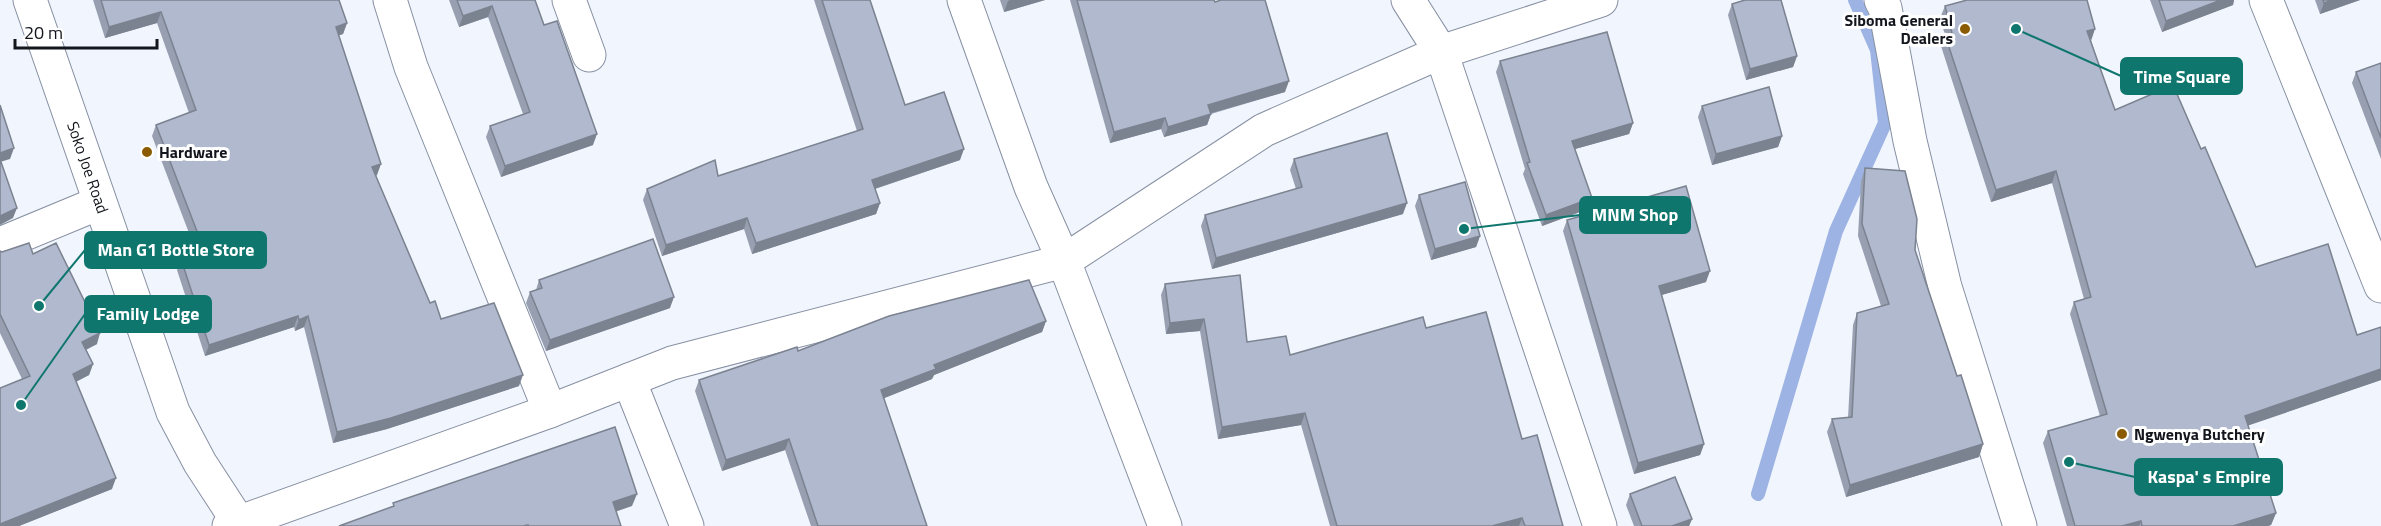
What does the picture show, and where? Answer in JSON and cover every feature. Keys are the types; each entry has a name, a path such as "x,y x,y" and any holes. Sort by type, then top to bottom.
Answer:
{"street":[{"name":"Soko Joe Road","path":"30,0 173,412 236,524"},
{"path":"390,0 411,67 550,411"},
{"path":"569,0 589,55"},
{"path":"964,0 1031,187 1064,261 1165,526"},
{"path":"1408,0 1441,52 1600,526"},
{"path":"236,524 550,411 672,363 1064,261 1264,130 1441,52 1601,0"},
{"path":"2266,0 2381,286"},
{"path":"1891,2 1910,141 1945,287 2020,526"},
{"path":"0,244 99,203"},
{"path":"629,380 687,526"}],"building":[{"path":"101,0 339,0 347,23 336,27 381,164 372,167 430,303 435,301 441,319 494,303 523,375 391,418 337,432 308,316 299,320 298,316 209,345 181,259 205,252 156,125 196,110 161,12 109,27"},
{"path":"457,0 535,0 544,25 557,21 597,134 505,166 490,126 530,112 492,6 463,16"},
{"path":"822,0 870,0 905,105 944,92 964,149 872,180 880,203 756,243 747,218 666,245 647,189 715,160 718,176 863,129"},
{"path":"1077,0 1214,0 1215,2 1265,0 1289,81 1208,105 1211,114 1168,127 1165,118 1114,132"},
{"path":"1745,0 1781,0 1797,56 1750,69 1732,4"},
{"path":"1967,0 2087,0 2095,29 2087,31 2115,110 2173,85 2201,149 2205,147 2256,267 2328,244 2357,335 2381,327 2381,369 2245,416 2276,513 2233,526 2142,526 2141,521 2122,526 2075,526 2048,431 2107,414 2074,302 2091,297 2056,171 1996,190 1945,35 1952,33 1945,6"},
{"path":"2159,0 2221,0 2166,21"},
{"path":"1607,32 1633,123 1572,141 1592,198 1546,215 1527,163 1530,162 1500,61"},
{"path":"2381,63 2381,138 2356,72"},
{"path":"1769,87 1782,136 1716,154 1702,106"},
{"path":"0,105 14,148 0,153"},
{"path":"1387,133 1407,203 1216,258 1205,215 1302,187 1294,159"},
{"path":"0,159 17,208 0,216"},
{"path":"1865,168 1905,171 1917,219 1915,250 1957,376 1961,375 1983,444 1850,485 1832,419 1852,417 1857,313 1889,304 1862,224"},
{"path":"1465,182 1480,236 1435,249 1419,195"},
{"path":"1686,186 1710,271 1659,286 1704,444 1638,463 1567,220"},
{"path":"653,239 674,297 550,340 530,292 542,288 539,280"},
{"path":"29,243 33,254 56,243 100,333 82,342 93,364 73,374 116,478 0,524 0,388 30,376 0,314 0,251"},
{"path":"1240,275 1247,342 1286,336 1290,355 1423,317 1426,328 1486,312 1522,439 1537,435 1563,526 1525,526 1522,518 1492,526 1337,526 1305,413 1222,427 1204,319 1170,323 1165,284"},
{"path":"1029,280 1046,321 934,365 936,369 881,390 927,526 818,526 789,439 726,460 699,380 797,347 798,351 889,316"},
{"path":"615,427 637,494 613,502 621,526 339,526 394,506 393,503"},
{"path":"1675,477 1692,519 1672,526 1642,526 1630,494"}],"waterway":[{"path":"1758,494 1836,231 1885,123 1877,50 1855,0"}],"place":[{"name":"Siboma General Dealers","path":"1965,29"},
{"name":"Time Square","path":"2016,29"},
{"name":"Hardware","path":"147,152"},
{"name":"MNM Shop","path":"1464,229"},
{"name":"Man G1 Bottle Store","path":"39,306"},
{"name":"Family Lodge","path":"21,405"},
{"name":"Ngwenya Butchery","path":"2122,434"},
{"name":"Kaspa' s Empire","path":"2069,462"}]}
